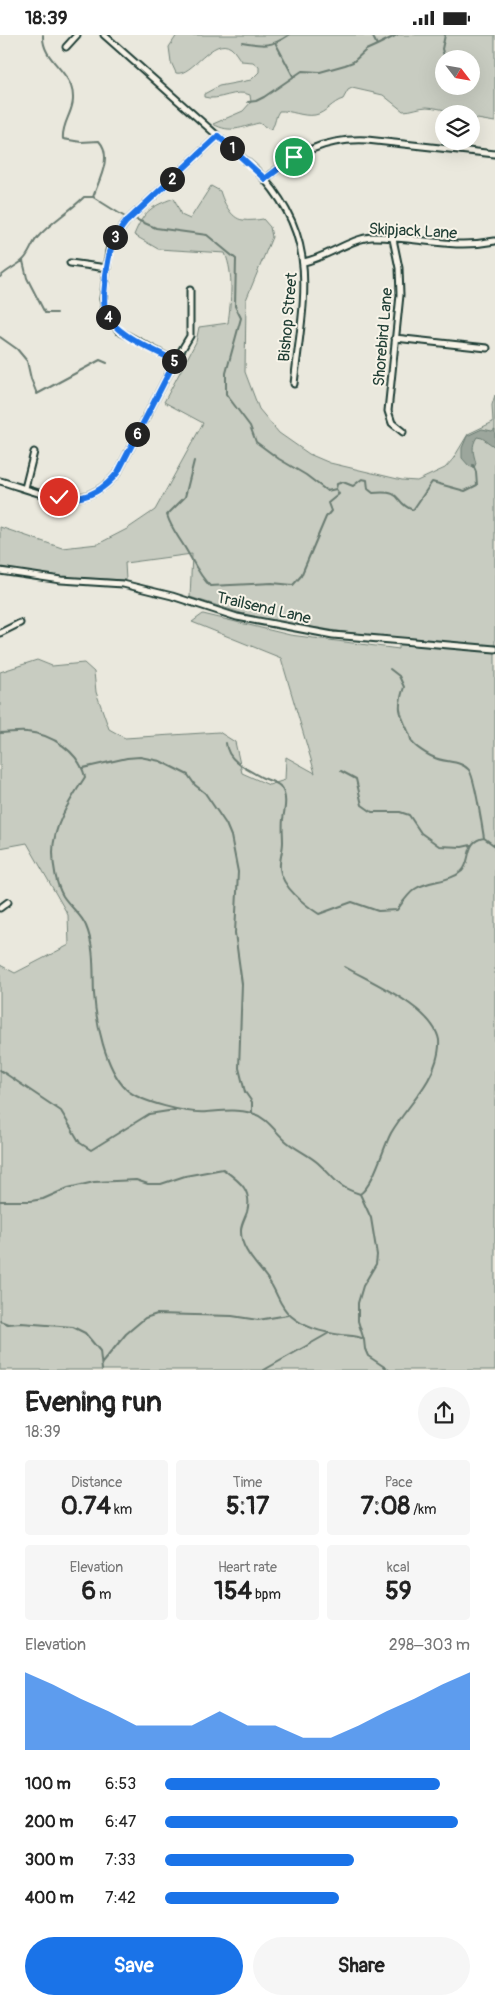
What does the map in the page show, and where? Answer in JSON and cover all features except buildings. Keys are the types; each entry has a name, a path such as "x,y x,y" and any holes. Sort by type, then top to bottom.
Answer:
{"street":[{"path":"66,47 77,35"},
{"name":"Bishop Street","path":"104,35 265,179 277,192 291,215 299,236 304,262 304,292 294,384"},
{"path":"175,361 120,331 106,314 103,299 112,241 126,222 218,136"},
{"path":"265,179 294,157 311,148 349,140 367,140 495,154"},
{"name":"Skipjack Lane","path":"304,262 324,257 360,240 374,237 455,245 495,241"},
{"name":"Shorebird Lane","path":"393,239 400,287 388,411 392,423 402,432"},
{"path":"70,263 107,268"},
{"path":"0,481 59,497 76,498 90,495 108,484 118,472 175,361 190,336 190,290"},
{"path":"395,338 487,348"},
{"path":"25,488 34,452"},
{"name":"Trailsend Lane","path":"0,571 61,580 123,584 172,596 237,617 333,635 495,649"},
{"path":"0,633 20,623"},
{"path":"0,908 8,902"}],"shaded area":[{"path":"177,35 495,35 495,122 480,120 480,105 435,105 435,108 424,107 403,111 383,95 352,88 348,90 343,99 319,114 306,115 279,111 272,128 269,129 259,123 236,129 225,129 213,124 243,111 251,102 250,95 239,93 210,98 204,97 204,94 219,86 251,80 259,72 259,67 253,62 241,61 231,48 224,46 210,51 182,73 176,73 171,62 169,47"},
{"path":"211,186 220,191 231,213 239,219 263,219 270,227 272,237 246,300 245,372 259,409 279,433 309,454 330,463 402,480 417,481 445,468 453,459 468,434 493,422 492,405 495,395 495,1370 0,1370 0,965 15,973 69,945 68,915 27,843 0,848 0,672 37,660 52,666 84,663 94,672 96,692 109,729 125,738 219,732 235,742 242,773 269,785 285,780 286,757 315,773 281,658 192,622 203,614 290,635 399,649 399,640 263,620 190,597 192,554 125,563 126,580 24,575 0,567 0,527 62,548 98,544 127,529 155,510 203,423 164,402 196,342 199,327 228,323 231,279 225,253 158,249 134,235 141,220 153,207 174,198 181,215 190,219"},
{"path":"482,429 492,431 495,429 495,447 482,438 477,437 473,447 476,463 474,468 469,466 462,458 462,448 467,436"}],"waterway":[{"path":"43,35 46,50 68,79 73,94 73,101 63,132 63,139 81,142 99,141 103,147 105,154 104,168 93,197"},
{"path":"242,42 267,45 289,35"},
{"path":"372,35 377,45 397,35"},
{"path":"442,50 445,35"},
{"path":"276,44 293,76"},
{"path":"248,102 264,97 302,71 320,72 345,65 353,62 366,50 377,45"},
{"path":"0,277 24,259 42,232 84,197 93,197 125,217"},
{"path":"135,219 156,228 207,235 236,259 235,306 241,318 226,373 226,394 250,426 256,442 327,491 336,489"},
{"path":"23,261 27,278 45,313 57,313"},
{"path":"0,337 17,349 27,361 37,394 100,360 107,363"},
{"path":"194,461 185,497 167,515 173,529 198,571 210,586 272,583 293,585 301,576 326,517 331,511 328,503 339,494 336,489 337,484 343,482 353,486 362,479 367,480 368,489 373,493 390,493 395,495 403,504 413,510 432,482 465,491 477,485 476,472 473,465"},
{"path":"390,669 399,676 404,687 400,700 400,709 412,742 437,759 457,763 469,770 476,792 484,838 495,846"},
{"path":"0,733 27,732 46,736 71,752 82,768 85,777 69,803 56,832 53,852 54,863 61,891 66,900 82,918 89,934 99,1031 112,1069 126,1089 132,1094 153,1103 189,1111 235,1111 258,1115 287,1142 311,1157 340,1185 360,1194 371,1218 377,1255 376,1264 363,1286 358,1303 358,1321 368,1356 389,1370"},
{"path":"226,743 227,749 234,760 251,772 276,783 283,790 285,802 280,866 282,876 295,895 319,914 352,902 378,911 397,910 415,889 452,877 462,871 467,862 471,847 478,840 484,838"},
{"path":"83,768 127,758 140,757 160,761 188,775 195,785 205,793 226,824 231,836 238,872 235,933 242,984 239,1068 245,1092 252,1102 252,1113"},
{"path":"341,771 356,779 362,805 372,812 400,812 409,815 421,833 439,846 462,847 471,845"},
{"path":"345,967 385,988 413,1007 434,1028 439,1040 438,1056 430,1076 391,1133 369,1183 360,1194"},
{"path":"0,1070 61,1111 80,1143 91,1150 149,1114 175,1110"},
{"path":"0,1201 43,1199 68,1188 94,1182 136,1180 148,1184 161,1184 185,1176 223,1169 239,1182 248,1198 247,1212 241,1230 247,1252 267,1278 287,1312 302,1324 314,1329 363,1339"},
{"path":"102,1363 126,1334 145,1318 157,1314 232,1316 258,1320 288,1315"},
{"path":"0,1321 8,1324 21,1323 73,1327 85,1333 100,1351 102,1370"},
{"path":"264,1370 329,1333"}],"route":[{"path":"59,497 68,499 90,495 100,491 108,484 118,472 175,361 120,331 106,314 103,299 109,251 112,241 118,232 126,222 218,136 265,179 294,157"}]}
